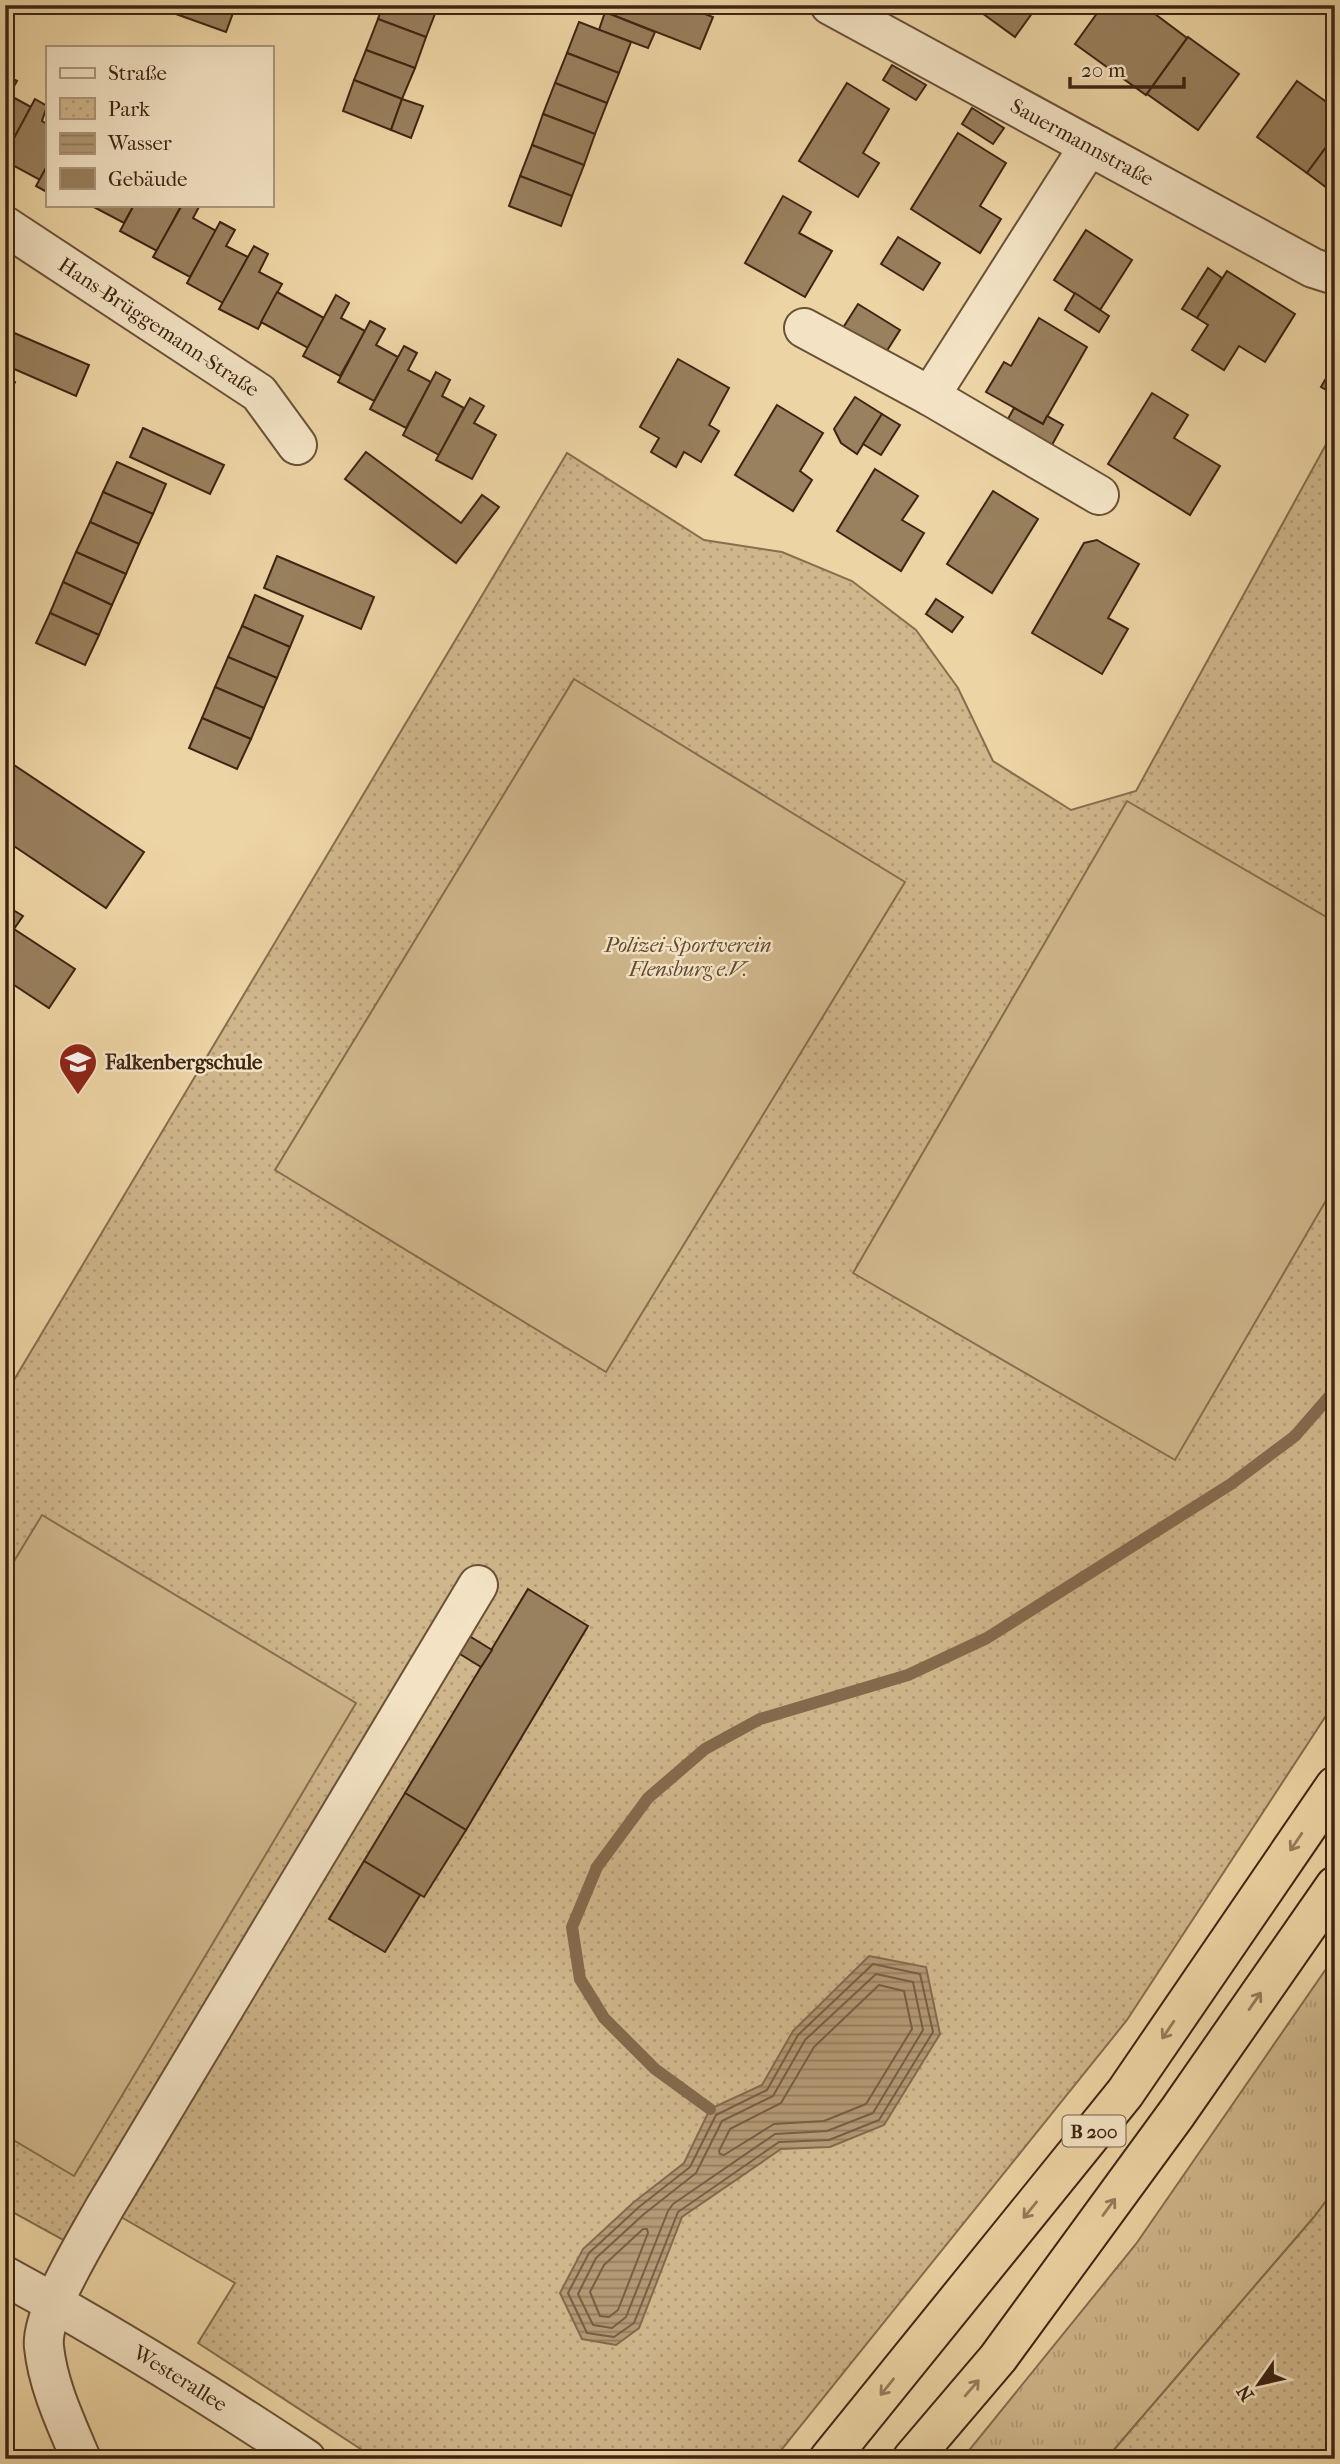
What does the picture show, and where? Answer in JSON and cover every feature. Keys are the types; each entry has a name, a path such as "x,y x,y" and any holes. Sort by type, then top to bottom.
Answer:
{"highway":[{"name":"B 200","path":"829,2459 1125,2093 1335,1786"},
{"name":"B 200","path":"912,2459 998,2358 1177,2113 1335,1886"}],"street":[{"name":"Sauermannstraße","path":"830,5 1313,268 1335,275"},
{"path":"930,396 1089,146"},
{"name":"Hans-Brüggemann-Straße","path":"5,226 259,393 297,445"},
{"path":"804,328 930,396 1099,495"},
{"path":"81,2459 57,2401 43,2345 53,2302 105,2207 478,1585"},
{"name":"Westerallee","path":"5,2276 238,2414 306,2459"}],"green space":[{"name":"Polizei-Sportverein Flensburg e.V.","path":"1335,428 1335,1702 1127,2020 774,2459 376,2459 198,2343 235,2283 90,2199 65,2241 5,2208 5,1395 567,453 704,540 782,552 852,581 916,630 958,688 993,761 1071,810 1136,791"},
{"path":"574,679 905,882 606,1372 275,1170"},
{"path":"1127,801 1335,922 1335,1185 1175,1460 853,1273"},
{"path":"42,1515 356,1703 74,2176 5,2135 5,1576"},
{"path":"1335,1956 1335,2189 1106,2459 962,2459 1136,2244"},
{"path":"1335,2189 1335,2459 1106,2459 1314,2217"}],"water":[{"path":"869,1956 926,1967 940,2034 884,2125 830,2147 781,2149 682,2217 639,2328 616,2345 582,2339 560,2293 583,2249 634,2202 684,2163 710,2109 762,2085 793,2031"}],"building":[{"path":"178,5 236,5 226,32 176,14"},
{"path":"383,5 438,6 426,37 378,19"},
{"path":"608,5 681,5 713,17 700,49 605,12"},
{"path":"971,5 1038,5 1015,37"},
{"path":"1103,5 1143,5 1187,38 1146,95 1075,44"},
{"path":"605,12 655,32 648,48 599,30"},
{"path":"378,19 426,37 415,68 366,50"},
{"path":"579,22 631,42 619,73 567,53"},
{"path":"1188,37 1239,74 1198,130 1147,94"},
{"path":"366,50 415,68 402,99 354,80"},
{"path":"567,53 619,73 607,103 555,83"},
{"path":"892,65 926,85 916,100 883,80"},
{"path":"5,75 17,81 9,95 31,107 6,153"},
{"path":"354,80 402,99 391,130 343,111"},
{"path":"1297,81 1335,108 1335,135 1307,173 1257,137"},
{"path":"555,83 607,103 595,134 543,114"},
{"path":"847,83 889,109 863,153 879,163 858,197 799,161"},
{"path":"35,99 46,105 42,121 46,123 46,168 40,180 5,161 6,153"},
{"path":"402,99 423,106 411,138 391,130"},
{"path":"972,108 1004,128 993,144 962,124"},
{"path":"543,114 595,134 584,165 532,145"},
{"path":"958,133 1006,163 980,206 1001,219 980,253 911,209"},
{"path":"1335,135 1335,194 1307,173"},
{"path":"532,145 584,165 572,196 520,176"},
{"path":"46,168 46,191 36,186"},
{"path":"520,176 572,196 561,226 509,206"},
{"path":"783,196 811,212 799,233 832,251 805,297 745,263"},
{"path":"92,206 133,206 124,223"},
{"path":"133,206 181,206 157,251 120,231"},
{"path":"181,206 199,206 193,218 216,231 190,277 153,257"},
{"path":"220,222 235,230 226,246 248,257 223,303 187,283"},
{"path":"1086,230 1132,260 1100,310 1054,280"},
{"path":"898,237 940,263 923,290 881,264"},
{"path":"254,246 268,254 259,272 282,284 258,329 219,309"},
{"path":"1208,268 1222,278 1197,318 1182,309"},
{"path":"1227,271 1295,314 1265,362 1239,346 1224,370 1192,350 1208,325 1197,318"},
{"path":"277,292 324,318 308,348 261,322"},
{"path":"1075,293 1109,316 1099,332 1065,310"},
{"path":"336,295 349,303 341,318 365,331 340,376 303,356"},
{"path":"858,304 900,330 883,357 841,331"},
{"path":"1039,318 1087,347 1043,424 986,392 1004,362 1011,366"},
{"path":"370,321 385,329 376,345 398,357 374,401 338,382"},
{"path":"5,329 89,365 76,396 5,365"},
{"path":"404,346 417,353 408,370 431,382 406,428 370,409"},
{"path":"678,359 729,388 709,425 719,431 701,462 684,452 676,467 651,452 659,438 640,427"},
{"path":"1332,368 1335,369 1335,395 1321,387"},
{"path":"436,372 450,380 442,396 464,408 439,455 403,435"},
{"path":"5,378 15,382 5,405"},
{"path":"1152,393 1188,415 1174,438 1220,466 1190,515 1108,464"},
{"path":"855,397 882,414 857,454 841,443 834,429"},
{"path":"470,398 484,406 474,423 496,435 472,479 436,460"},
{"path":"777,405 823,433 800,471 812,480 793,511 735,475"},
{"path":"1014,408 1043,424 1047,416 1063,425 1048,452 1004,426"},
{"path":"882,414 900,425 881,455 863,444"},
{"path":"143,428 224,465 210,494 130,457"},
{"path":"366,452 461,523 482,495 499,507 456,563 345,479"},
{"path":"117,462 166,484 153,514 103,492"},
{"path":"875,469 918,496 902,520 924,533 901,571 837,531"},
{"path":"993,491 1038,519 992,593 947,564"},
{"path":"103,492 153,514 139,544 90,522"},
{"path":"90,522 139,544 126,574 76,552"},
{"path":"1097,540 1139,564 1108,618 1128,629 1102,674 1032,633 1084,543"},
{"path":"76,552 126,574 112,605 63,582"},
{"path":"277,556 374,597 361,629 264,588"},
{"path":"63,582 112,605 99,635 50,613"},
{"path":"255,595 303,616 290,647 242,626"},
{"path":"936,599 963,617 952,632 926,614"},
{"path":"50,613 99,635 85,665 36,643"},
{"path":"242,626 290,647 277,678 228,657"},
{"path":"228,657 277,678 264,708 215,687"},
{"path":"215,687 264,708 251,739 202,718"},
{"path":"202,718 251,739 237,769 189,748"},
{"path":"5,759 144,852 106,908 5,840"},
{"path":"5,905 23,916 14,929 75,969 49,1008 5,979"},
{"path":"528,1589 588,1626 466,1830 405,1793"},
{"path":"466,1634 492,1650 481,1667 455,1651"},
{"path":"405,1793 466,1830 424,1897 364,1861"},
{"path":"364,1861 420,1895 385,1952 329,1919"}],"waterway":[{"path":"710,2109 655,2069 604,2018 580,1979 572,1927 597,1867 648,1798 705,1749 760,1719 908,1675 987,1638 1231,1484 1295,1436 1335,1390"}],"place":[{"name":"Falkenbergschule","path":"78,1096"}]}
